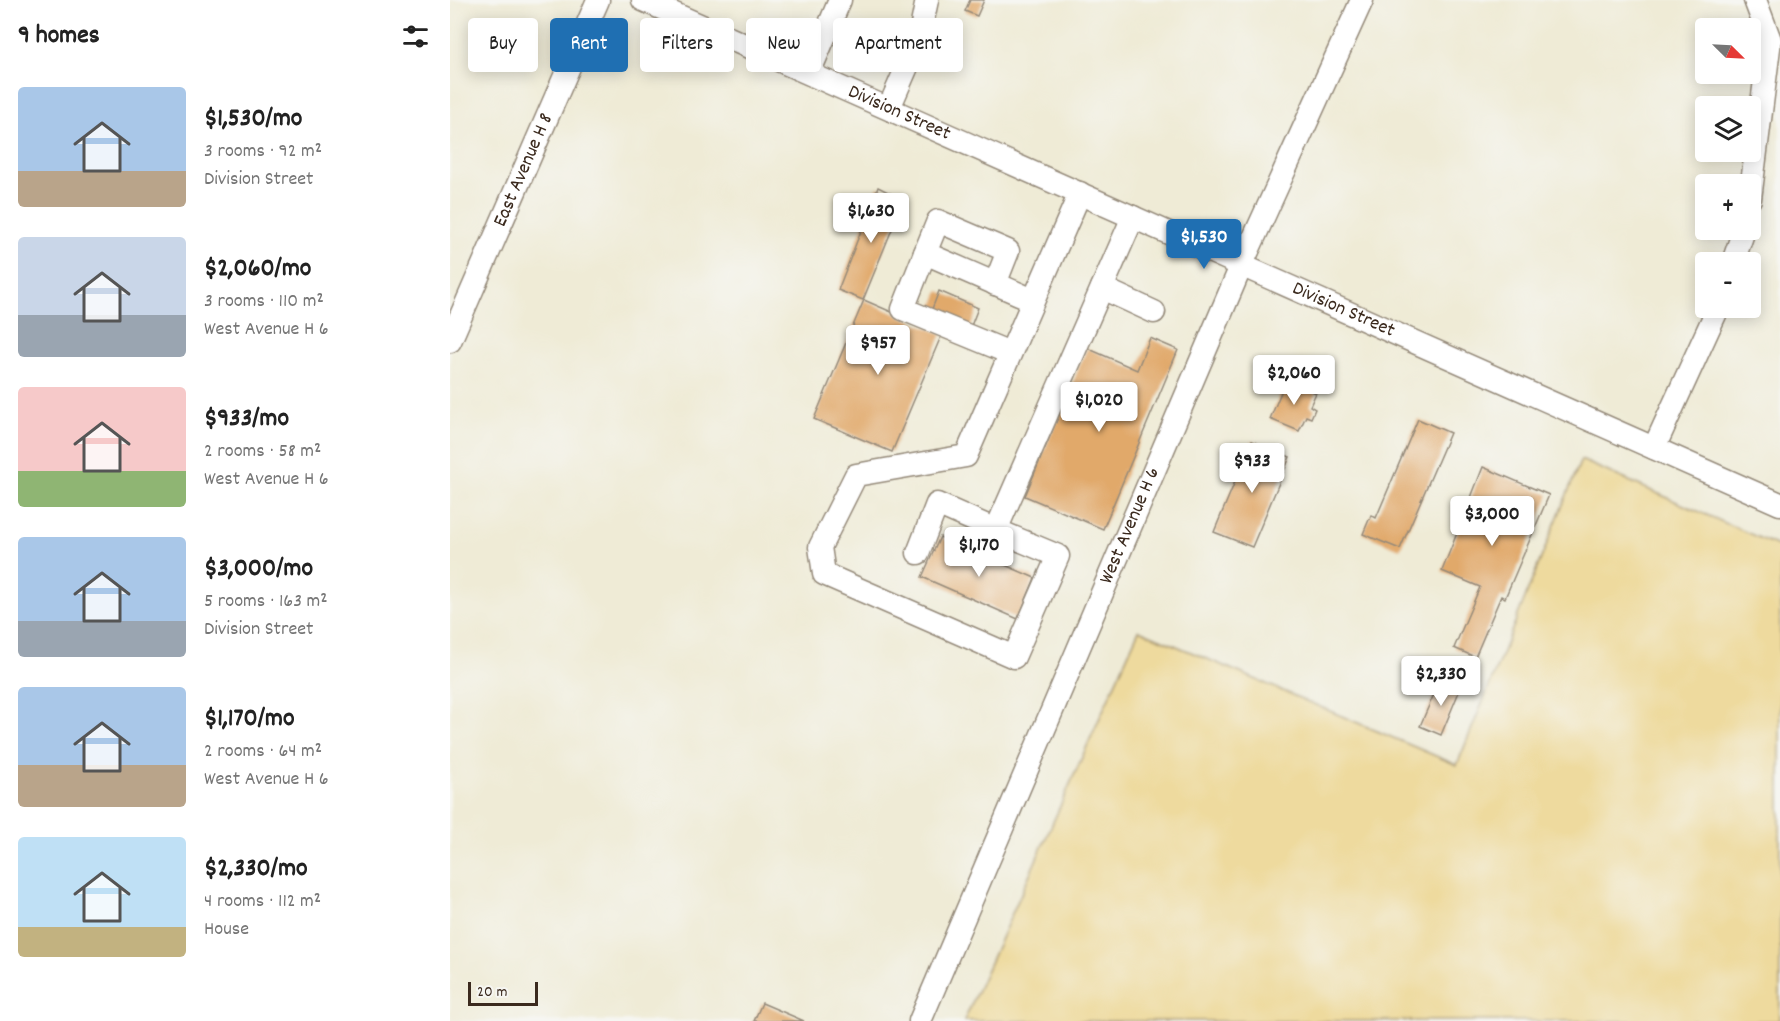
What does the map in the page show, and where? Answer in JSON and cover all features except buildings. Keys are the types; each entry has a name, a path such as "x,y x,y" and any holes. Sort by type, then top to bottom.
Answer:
{"street":[{"name":"East Avenue H 8","path":"450,341 598,0"},
{"name":"Division Street","path":"643,0 1780,504"},
{"path":"809,73 840,0"},
{"path":"889,108 919,39 927,0"},
{"name":"West Avenue H 6","path":"920,1021 1242,264 1362,0"},
{"path":"1753,174 1770,40 1755,0"},
{"path":"918,552 938,504 1058,556 1014,657 824,574 820,547 856,475 966,456 1080,193"},
{"path":"996,530 1133,216"},
{"path":"995,284 1008,251 938,221 903,309 1010,353"},
{"path":"925,253 1033,300"},
{"path":"1102,288 1154,312"},
{"path":"1654,448 1713,318"}],"sand":[{"path":"1581,460 1780,547 1780,1021 964,1021 1139,630 1457,765"}]}
